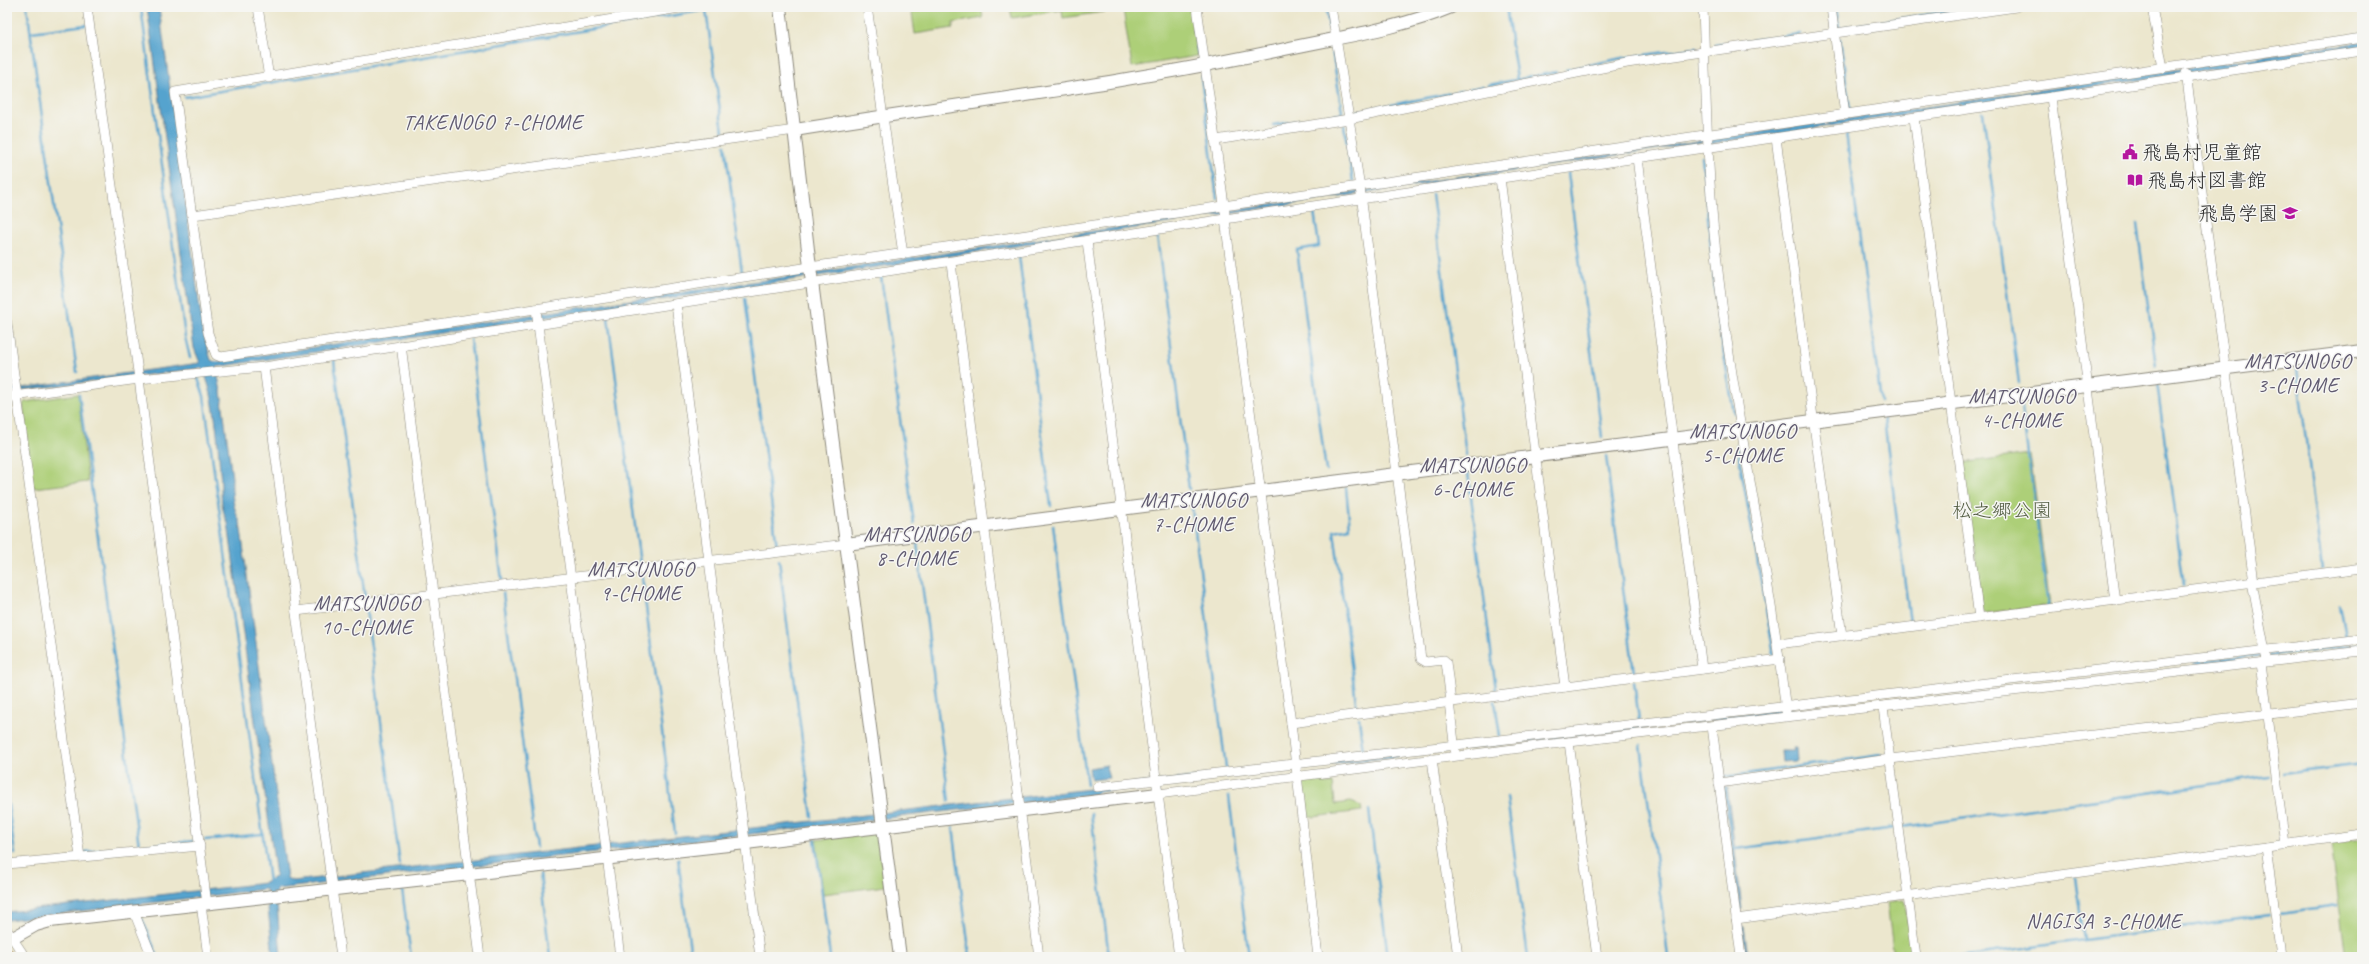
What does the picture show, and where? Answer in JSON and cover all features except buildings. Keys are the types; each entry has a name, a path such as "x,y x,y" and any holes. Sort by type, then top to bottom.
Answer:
{"street":[{"path":"87,7 138,375 200,846 205,887 208,957"},
{"path":"258,7 269,78"},
{"path":"221,371 221,358 213,351 208,333 175,92 269,78 685,7"},
{"path":"780,7 810,267 900,957"},
{"path":"867,7 902,254"},
{"path":"1197,7 1216,140 1291,723 1318,957"},
{"path":"1331,7 1360,187 1421,659 1426,662 1444,660 1446,662 1455,751"},
{"path":"193,215 795,130 1205,66 1415,20 1451,7"},
{"path":"1703,7 1708,148 1716,253 1742,430 1778,644 1787,713"},
{"path":"1831,7 1845,115"},
{"path":"1216,140 1349,119 1584,71 2016,7"},
{"path":"2152,7 2163,68"},
{"path":"221,358 810,267 2362,38"},
{"path":"2324,43 2326,56"},
{"path":"13,393 138,375 201,373 264,367 812,282 951,263 1225,219 2362,51"},
{"path":"2184,64 2253,582 2265,657 2268,714 2285,844"},
{"path":"2051,97 2089,385 2115,601"},
{"path":"1914,118 1979,618"},
{"path":"1776,138 1842,636"},
{"path":"1637,158 1702,669"},
{"path":"1500,178 1565,687"},
{"path":"1087,241 1179,957"},
{"path":"951,263 1039,957"},
{"path":"676,304 760,957"},
{"path":"536,309 620,957"},
{"path":"7,323 13,393 80,857"},
{"path":"400,345 434,595 480,957"},
{"path":"296,611 846,544 1814,421 2225,367 2362,351"},
{"path":"264,367 341,957"},
{"path":"1778,644 2362,568"},
{"path":"1097,788 1157,787 1296,764 1569,742 1712,726 1787,713 1883,707 2265,657 2362,639"},
{"path":"25,957 9,936 50,921 134,912 205,902 279,896 332,884 468,867 607,856 745,836 1157,787 1297,775 1432,759 1455,751 2265,657 2362,651"},
{"path":"1291,723 1780,660"},
{"path":"1718,784 1890,759 2362,703"},
{"path":"1883,707 1916,957"},
{"path":"1712,726 1718,784 1741,957"},
{"path":"1569,742 1597,957"},
{"path":"1432,759 1458,957"},
{"path":"1736,919 1908,897 2362,834"},
{"path":"7,864 200,846"},
{"path":"2266,847 2281,957"},
{"path":"134,912 152,957"}],"green space":[{"path":"911,7 981,7 983,18 953,23 953,28 915,34"},
{"path":"1010,7 1190,7 1197,56 1132,67 1123,9 1063,18 1062,10 1012,18"},
{"path":"78,394 88,482 33,488 23,404 25,402"},
{"name":"松之郷公園","path":"2030,454 2050,605 1985,613 1982,611 1961,463"},
{"path":"1325,777 1325,784 1333,783 1335,804 1351,802 1361,806 1362,811 1304,818 1302,780"},
{"path":"874,832 879,836 885,886 823,894 816,840"},
{"path":"2362,838 2362,957 2346,957 2331,843"},
{"path":"1902,901 1905,903 1913,957 1894,957 1887,903"}],"water":[{"path":"147,7 159,7 203,332 211,360 215,362 2362,42 2362,47 1714,143 1704,142 216,367 221,391 232,478 233,500 240,522 287,878 293,881 1792,708 1792,711 1152,785 1098,792 1096,794 276,889 281,957 273,957 266,889 7,920 7,912 265,883 276,876 228,523 222,504 213,404 202,368 7,392 7,390 200,363 194,348"},
{"path":"1793,747 1796,747 1797,761 1782,762 1781,751 1794,751"},
{"path":"1107,765 1106,768 1109,778 1091,780 1089,768"},
{"path":"1723,787 1727,787 1742,909 1740,910"},
{"path":"1742,926 1744,926 1748,957 1746,957"}],"waterway":[{"path":"27,7 77,372"},
{"path":"141,7 185,337 190,358"},
{"path":"1192,7 1198,53"},
{"path":"1326,7 1329,28"},
{"path":"1506,7 1517,79"},
{"path":"1836,7 1839,28 1978,7"},
{"path":"185,97 706,10 723,132"},
{"path":"31,32 86,25"},
{"path":"1715,45 1800,34"},
{"path":"1840,39 1850,110"},
{"path":"1566,70 1622,58 1696,48"},
{"path":"1332,49 1342,112"},
{"path":"1489,85 1556,72"},
{"path":"1201,76 1217,198"},
{"path":"1470,89 1483,86"},
{"path":"1355,112 1462,91"},
{"path":"1983,112 2019,383"},
{"path":"1273,125 1341,114"},
{"path":"1344,125 1353,181"},
{"path":"1846,132 1881,402"},
{"path":"725,145 742,272"},
{"path":"1702,157 1718,319 1734,413"},
{"path":"1568,173 1602,437"},
{"path":"1432,194 1466,455"},
{"path":"1314,211 1319,246 1297,250 1326,471"},
{"path":"2137,224 2156,366"},
{"path":"1157,235 1189,489"},
{"path":"1019,256 1051,506"},
{"path":"881,276 914,524"},
{"path":"745,298 777,547"},
{"path":"608,317 640,564"},
{"path":"470,339 502,580"},
{"path":"334,360 365,599"},
{"path":"2297,368 2322,569"},
{"path":"198,378 204,396 269,882"},
{"path":"2157,383 2184,586"},
{"path":"79,395 139,846"},
{"path":"2021,401 2048,606"},
{"path":"1884,419 1910,623"},
{"path":"1737,445 1774,655"},
{"path":"1606,456 1634,673"},
{"path":"1468,473 1496,690"},
{"path":"1346,488 1350,528 1334,531 1357,710"},
{"path":"1192,508 1226,768"},
{"path":"1053,525 1087,785"},
{"path":"917,543 949,801"},
{"path":"779,560 812,817"},
{"path":"642,576 675,833"},
{"path":"503,593 536,848"},
{"path":"2340,604 2346,637"},
{"path":"366,609 400,865"},
{"path":"2268,655 2362,644"},
{"path":"2195,663 2263,655"},
{"path":"1634,682 1639,720"},
{"path":"1495,701 1500,736"},
{"path":"1359,718 1363,752"},
{"path":"1641,745 1668,957"},
{"path":"1724,777 1881,755"},
{"path":"2283,774 2362,764"},
{"path":"1902,827 2270,776"},
{"path":"1229,796 1249,957"},
{"path":"1507,797 1528,957"},
{"path":"7,798 15,854"},
{"path":"1369,810 1388,957"},
{"path":"1091,813 1109,957"},
{"path":"953,827 970,957"},
{"path":"1735,849 1895,828"},
{"path":"205,840 262,834"},
{"path":"815,839 830,957"},
{"path":"85,852 193,841"},
{"path":"678,859 691,957"},
{"path":"540,874 550,957"},
{"path":"2075,878 2084,940"},
{"path":"402,889 411,957"},
{"path":"2281,913 2337,905"},
{"path":"1959,957 2269,915"},
{"path":"142,919 158,957"}],"place":[{"name":"飛島村児童館","path":"2130,152"},
{"name":"飛島村図書館","path":"2135,180"},
{"name":"飛島学園","path":"2290,213"}],"district":[{"name":"TAKENOGO 7-CHOME","path":"493,122"},
{"name":"MATSUNOGO 3-CHOME","path":"2298,373"},
{"name":"MATSUNOGO 4-CHOME","path":"2022,408"},
{"name":"MATSUNOGO 5-CHOME","path":"1743,443"},
{"name":"MATSUNOGO 6-CHOME","path":"1473,477"},
{"name":"MATSUNOGO 7-CHOME","path":"1194,512"},
{"name":"MATSUNOGO 8-CHOME","path":"917,546"},
{"name":"MATSUNOGO 9-CHOME","path":"641,581"},
{"name":"MATSUNOGO 10-CHOME","path":"367,615"},
{"name":"NAGISA 3-CHOME","path":"2104,921"}]}
